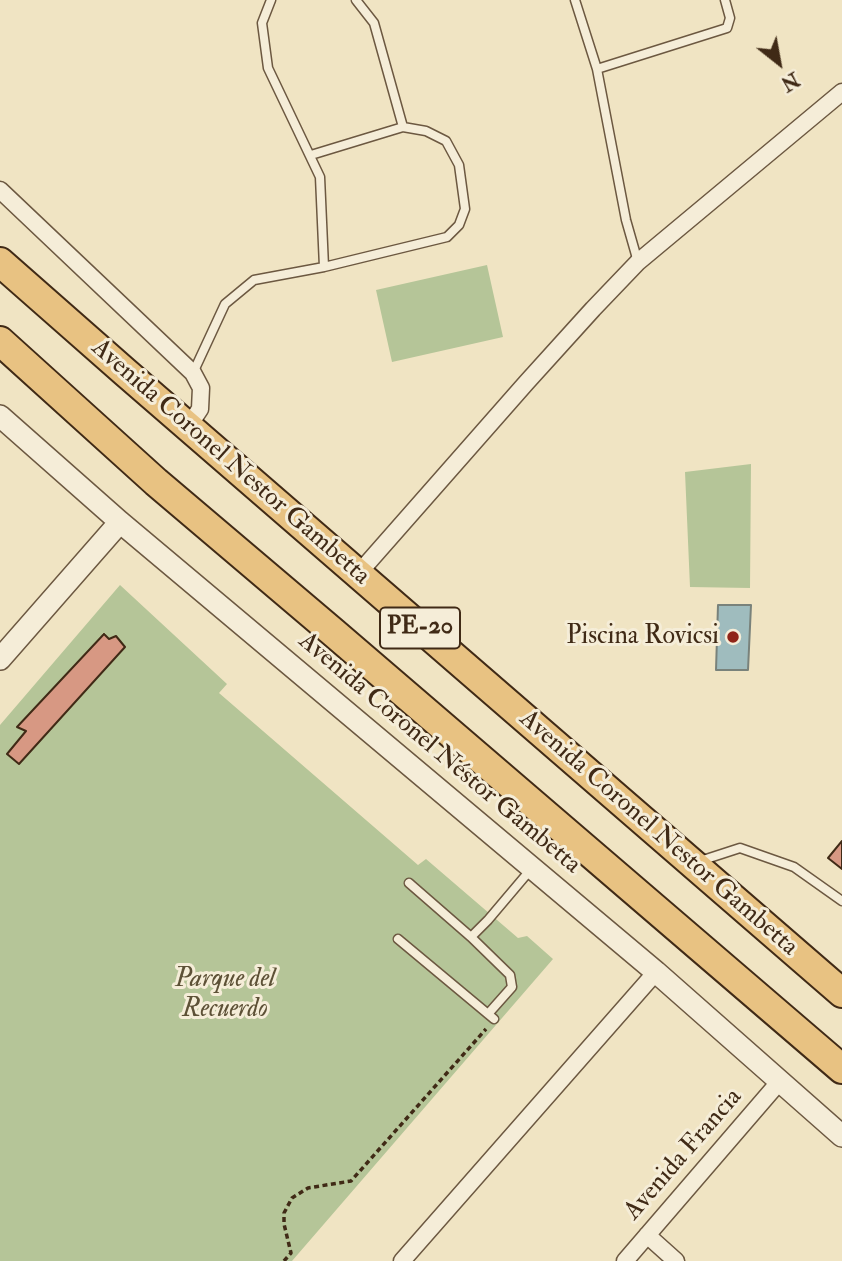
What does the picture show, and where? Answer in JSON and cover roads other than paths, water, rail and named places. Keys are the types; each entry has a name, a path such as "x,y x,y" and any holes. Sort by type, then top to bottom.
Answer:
{"highway":[{"name":"Avenida Coronel Nestor Gambetta","path":"0,262 842,993"},
{"name":"PE-20","path":"0,341 156,482 842,1069"}],"street":[{"path":"358,574 526,383 638,262 842,92"},
{"path":"0,190 193,373 201,388 200,409 188,427"},
{"name":"Avenida Coronel Néstor Gambetta","path":"0,416 120,522 656,972 842,1136"},
{"path":"0,659 120,522"},
{"path":"402,1261 656,972"},
{"name":"Avenida Francia","path":"625,1261 780,1081"},
{"path":"647,1235 676,1261"}],"lane":[{"path":"271,0 262,23 268,68 320,177 324,267"},
{"path":"356,0 374,23 403,127"},
{"path":"575,0 597,69 626,220 638,262"},
{"path":"597,69 727,28 730,18 725,0"},
{"path":"193,373 225,304 254,280 324,267 447,237 459,225 465,209 459,165 446,141 426,131 403,127 311,155"},
{"path":"692,863 740,848 794,867 842,901"},
{"path":"471,937 532,868"},
{"path":"398,939 491,1017 512,988 509,975 471,937 409,883"}],"water":[{"name":"Piscina Rovicsi","path":"718,605 751,605 748,670 716,670"}],"place":[{"name":"Piscina Rovicsi","path":"733,637"}],"park label":[{"name":"Parque del Recuerdo","path":"225,995"}]}
